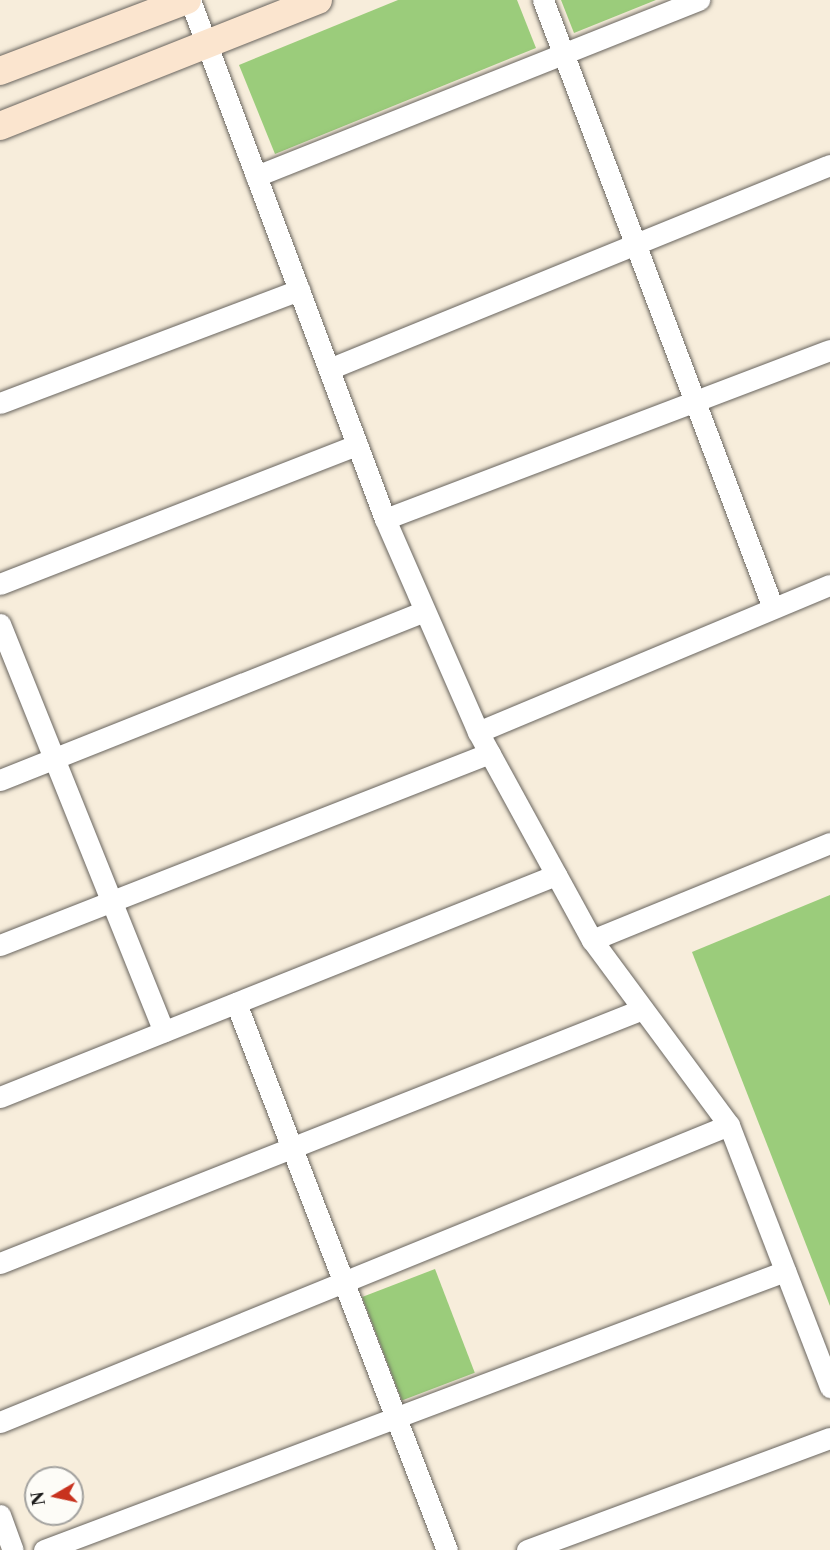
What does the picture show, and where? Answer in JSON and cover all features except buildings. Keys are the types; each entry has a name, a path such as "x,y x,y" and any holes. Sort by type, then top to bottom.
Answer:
{"main road":[{"path":"0,71 188,0"},
{"path":"0,126 318,0"}],"street":[{"path":"188,0 207,44 385,519 478,732 592,940 729,1125 830,1387"},
{"path":"543,0 773,608"},
{"path":"256,176 563,52 699,0"},
{"path":"329,369 830,165"},
{"path":"0,403 299,290"},
{"path":"385,519 830,350"},
{"path":"0,584 357,445"},
{"path":"478,732 830,585"},
{"path":"0,780 425,611"},
{"path":"0,624 164,1031"},
{"path":"0,945 490,753"},
{"path":"592,940 830,843"},
{"path":"0,1097 556,875"},
{"path":"236,1003 447,1550"},
{"path":"0,1263 643,1009"},
{"path":"0,1422 729,1125"},
{"path":"44,1550 785,1270"},
{"path":"527,1550 830,1438"},
{"path":"0,1515 13,1550"}],"green space":[{"path":"398,0 517,0 536,48 275,154 239,65"},
{"path":"561,0 656,0 574,33"},
{"path":"830,895 830,1306 692,952"},
{"path":"435,1269 475,1373 402,1401 362,1297"}]}
